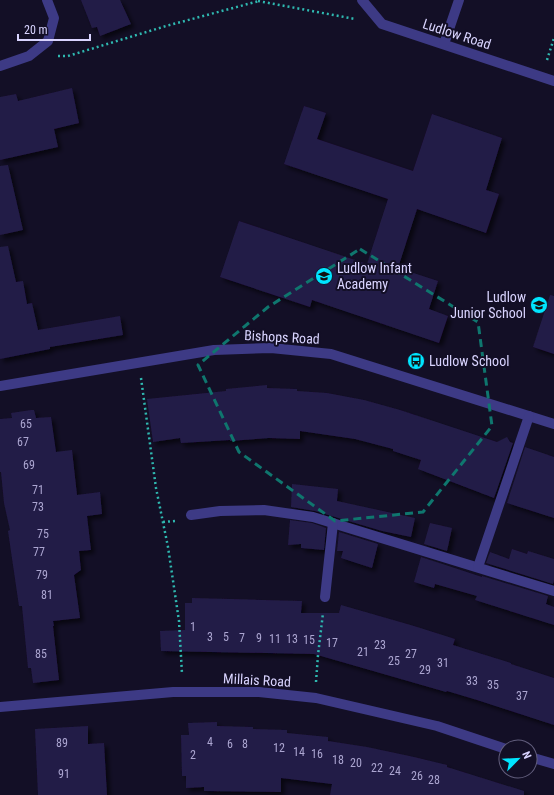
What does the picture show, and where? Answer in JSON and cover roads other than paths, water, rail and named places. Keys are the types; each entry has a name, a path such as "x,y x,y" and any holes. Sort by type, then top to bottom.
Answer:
{"street":[{"path":"0,66 29,56 48,41 54,18 47,0"},
{"name":"Ludlow Road","path":"362,0 382,24 554,81"},
{"path":"444,44 459,0"},
{"name":"Bishops Road","path":"0,386 214,350 270,348 331,354 554,424"},
{"path":"478,567 529,416"},
{"path":"191,515 220,511 264,510 313,517 554,591"},
{"path":"325,597 333,523"},
{"name":"Millais Road","path":"0,707 183,691 259,692 316,698 437,726 498,746"},
{"path":"538,759 554,764"}],"place":[{"name":"Ludlow Infant Academy","path":"324,276"},
{"name":"Ludlow Junior School","path":"539,305"},
{"name":"Ludlow School","path":"416,361"}]}
